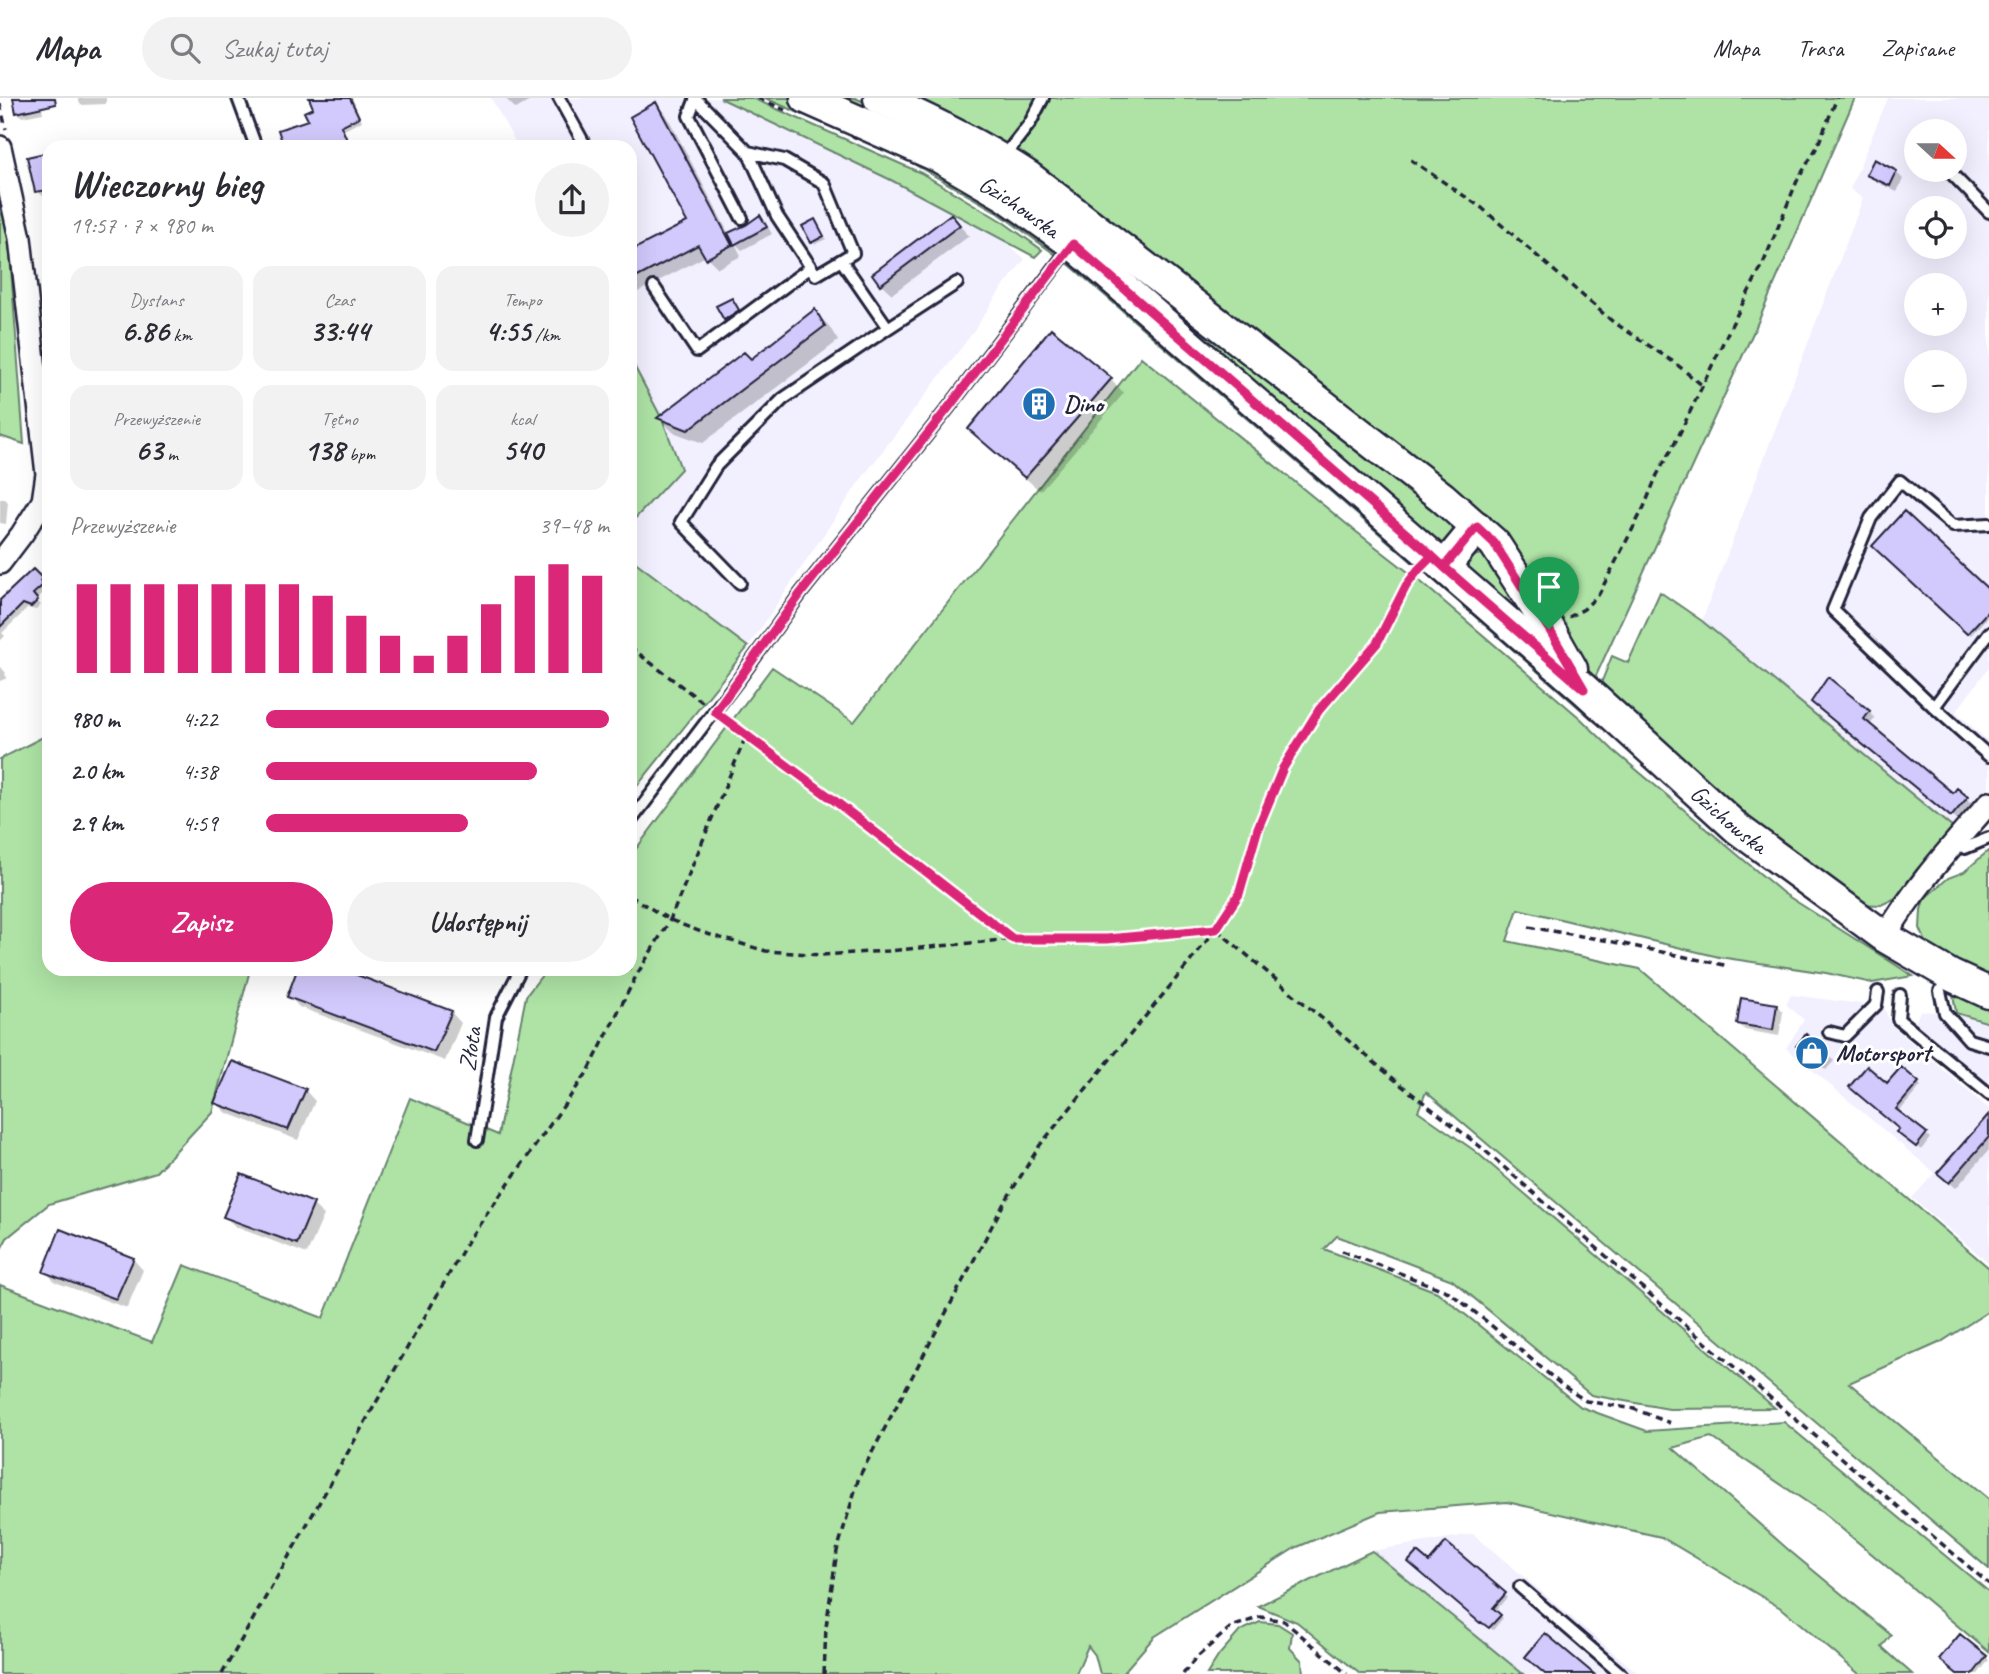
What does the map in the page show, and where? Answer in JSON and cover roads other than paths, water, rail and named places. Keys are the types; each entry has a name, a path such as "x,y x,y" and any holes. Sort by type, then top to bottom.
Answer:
{"street":[{"name":"Gzichowska","path":"806,98 939,157 1006,196 1073,244 1584,689 1738,829 1885,937 1952,976 1989,993"},
{"name":"Gzichowska","path":"879,98 919,115 1002,159 1029,177 1442,497 1494,543 1584,689"},
{"path":"0,147 20,238 42,428"},
{"path":"0,563 42,507"},
{"path":"1438,562 1477,527"},
{"path":"1885,937 1897,916 1989,803"}],"lane":[{"path":"238,98 253,140"},
{"path":"559,98 582,140"},
{"path":"742,218 689,116 696,98 748,152 777,216 816,275 853,254 824,183 784,160 748,152"},
{"path":"1002,159 1030,123 1043,98"},
{"path":"1960,182 1989,212"},
{"path":"637,813 715,712 801,593 949,407 1073,244"},
{"path":"841,260 888,328"},
{"path":"654,288 698,351 811,267"},
{"path":"740,583 681,522 716,466 783,399 957,283"},
{"path":"1989,524 1954,526 1900,481 1871,518 1833,610 1989,756"},
{"path":"1934,707 1989,633"},
{"path":"1955,842 1965,848 1989,838"},
{"name":"Złota","path":"477,1140 496,1017 517,976"},
{"path":"1940,991 1945,1013 1969,1040 1989,1046"},
{"path":"1829,1032 1844,1037 1876,1005 1878,992"},
{"path":"1900,996 1898,1019 1989,1094"},
{"path":"1520,1587 1621,1674"}],"place":[{"name":"Dino","path":"1039,404"},
{"name":"Motorsport","path":"1812,1053"}]}
